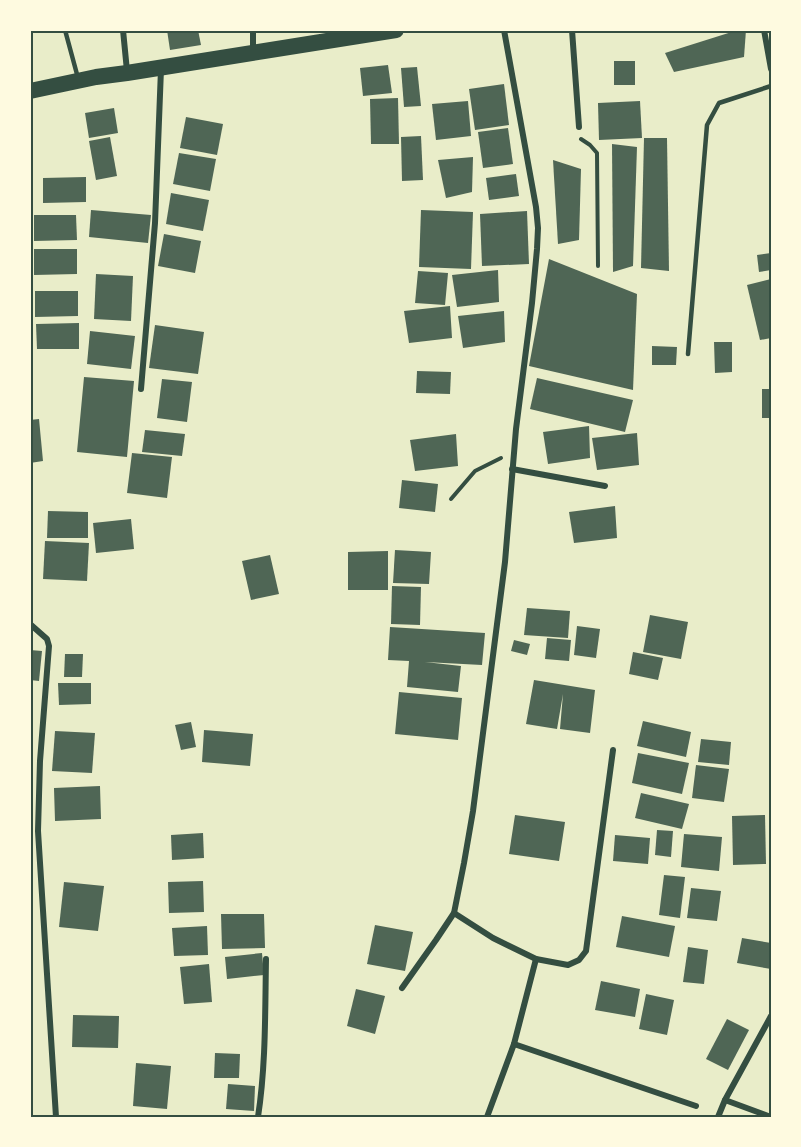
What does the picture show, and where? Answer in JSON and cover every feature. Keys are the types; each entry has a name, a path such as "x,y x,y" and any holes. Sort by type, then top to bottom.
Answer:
{"highway":[{"path":"30,91 79,81 396,30"}],"street":[{"path":"123,30 128,74"},
{"path":"253,30 253,53"},
{"path":"402,988 454,913 473,811 505,561 512,469 532,303 538,228 504,30"},
{"path":"572,30 579,127"},
{"path":"764,30 771,69"},
{"path":"141,389 155,223 161,68"},
{"path":"512,469 605,486"},
{"path":"30,624 47,639 49,646 40,761 38,831 56,1117"},
{"path":"454,913 493,938 536,959 568,964 579,960 586,951 614,750"},
{"path":"258,1117 263,1059 266,959"},
{"path":"487,1117 514,1044 536,959"},
{"path":"718,1117 725,1100 767,1030 771,1016"},
{"path":"514,1044 696,1106"},
{"path":"725,1100 771,1117"}],"lane":[{"path":"65,30 79,81"},
{"path":"688,354 707,125 719,103 771,86"}],"path":[{"path":"579,127 582,140 597,153 598,266"},
{"path":"451,499 475,471 515,452"}],"building":[{"path":"167,30 198,30 201,45 170,50"},
{"path":"738,30 746,30 744,57 674,72 665,53"},
{"path":"614,61 635,61 635,85 614,85"},
{"path":"388,65 392,93 363,96 360,68"},
{"path":"417,67 421,106 404,107 401,68"},
{"path":"504,84 509,125 475,130 469,89"},
{"path":"398,98 399,144 371,144 370,99"},
{"path":"468,101 471,136 436,140 432,104"},
{"path":"640,101 642,138 599,140 598,103"},
{"path":"114,108 118,133 89,138 85,113"},
{"path":"186,117 223,124 217,155 180,148"},
{"path":"508,128 513,164 483,168 478,132"},
{"path":"421,136 423,180 402,181 401,137"},
{"path":"110,137 117,176 96,180 89,141"},
{"path":"644,138 667,138 669,271 641,268"},
{"path":"612,144 637,147 633,266 613,272"},
{"path":"179,153 216,159 210,191 173,184"},
{"path":"473,157 472,192 446,198 438,160"},
{"path":"553,160 581,169 579,240 558,244"},
{"path":"516,174 519,196 489,200 486,178"},
{"path":"86,177 86,202 43,203 43,178"},
{"path":"171,193 209,200 203,231 166,224"},
{"path":"91,210 151,215 148,243 89,237"},
{"path":"421,210 473,212 471,269 419,267"},
{"path":"527,211 529,264 482,266 480,214"},
{"path":"34,215 76,215 77,240 34,241"},
{"path":"164,234 201,241 195,273 158,266"},
{"path":"34,249 77,249 77,274 34,275"},
{"path":"771,253 771,270 759,272 757,255"},
{"path":"549,259 637,294 633,390 529,366"},
{"path":"498,270 499,302 457,307 452,275"},
{"path":"418,271 448,273 445,305 415,303"},
{"path":"96,274 133,276 131,321 94,319"},
{"path":"771,279 771,338 760,340 747,285"},
{"path":"35,291 78,291 78,316 35,317"},
{"path":"450,306 452,338 409,343 404,311"},
{"path":"504,311 505,342 463,348 458,316"},
{"path":"79,323 79,349 37,349 36,324"},
{"path":"155,325 204,332 198,374 149,368"},
{"path":"90,331 135,336 131,369 87,364"},
{"path":"714,342 732,342 732,372 715,373"},
{"path":"652,346 677,347 676,365 652,365"},
{"path":"417,371 451,372 450,394 416,393"},
{"path":"84,377 134,381 127,457 77,452"},
{"path":"537,378 633,400 625,432 530,409"},
{"path":"162,379 192,382 187,422 157,418"},
{"path":"762,389 771,389 771,418 762,418"},
{"path":"39,419 43,461 30,463 30,420"},
{"path":"589,426 590,458 548,464 543,432"},
{"path":"145,430 185,434 182,456 142,452"},
{"path":"637,433 639,465 597,470 592,438"},
{"path":"456,434 458,466 415,471 410,440"},
{"path":"132,453 172,457 167,498 127,493"},
{"path":"402,480 438,484 435,512 399,508"},
{"path":"615,506 617,538 574,543 569,512"},
{"path":"48,511 88,512 88,538 47,538"},
{"path":"131,519 134,549 96,553 93,523"},
{"path":"45,541 89,543 87,581 43,579"},
{"path":"395,550 431,552 429,584 393,583"},
{"path":"388,551 388,590 348,590 348,552"},
{"path":"270,555 279,594 251,600 242,561"},
{"path":"392,586 421,587 420,625 391,624"},
{"path":"527,608 570,611 568,638 524,635"},
{"path":"650,615 688,622 681,659 643,652"},
{"path":"577,626 600,629 596,658 574,655"},
{"path":"390,627 485,633 482,665 425,662 461,666 458,692 407,687 409,661 388,660"},
{"path":"547,638 571,640 569,661 545,659"},
{"path":"514,640 530,644 527,655 511,651"},
{"path":"30,650 42,651 39,681 30,680"},
{"path":"633,652 663,658 658,680 629,674"},
{"path":"65,654 83,654 82,677 64,677"},
{"path":"534,680 595,690 590,733 560,729 563,694 557,729 526,724"},
{"path":"58,683 91,683 91,704 59,705"},
{"path":"399,692 462,698 458,740 395,734"},
{"path":"643,721 691,732 686,757 637,746"},
{"path":"191,722 196,747 181,750 175,725"},
{"path":"204,730 253,734 250,766 202,762"},
{"path":"55,731 95,733 92,773 52,771"},
{"path":"701,739 731,742 729,765 698,762"},
{"path":"638,753 689,763 682,794 632,783"},
{"path":"696,765 729,769 724,802 692,798"},
{"path":"100,786 101,819 55,821 54,788"},
{"path":"641,793 689,804 682,829 635,818"},
{"path":"515,815 565,822 559,861 509,854"},
{"path":"765,815 766,864 733,865 732,816"},
{"path":"657,830 673,831 671,857 655,855"},
{"path":"203,833 204,858 172,860 171,835"},
{"path":"684,834 722,837 719,871 681,867"},
{"path":"615,835 650,838 648,864 613,861"},
{"path":"664,875 685,877 680,918 659,915"},
{"path":"203,881 204,912 169,913 168,882"},
{"path":"64,882 104,886 98,931 59,927"},
{"path":"691,888 721,891 717,921 687,918"},
{"path":"221,914 264,914 265,948 222,949"},
{"path":"622,916 675,926 669,957 616,947"},
{"path":"375,925 413,932 405,971 367,964"},
{"path":"207,926 208,955 174,956 172,928"},
{"path":"742,938 771,943 771,969 737,963"},
{"path":"688,947 708,950 704,984 683,982"},
{"path":"262,953 264,975 227,979 225,957"},
{"path":"209,964 212,1002 184,1004 180,967"},
{"path":"601,981 640,989 635,1017 595,1010"},
{"path":"356,989 385,996 375,1034 347,1026"},
{"path":"646,994 674,1000 667,1035 639,1029"},
{"path":"73,1015 119,1016 118,1048 72,1047"},
{"path":"727,1019 749,1030 728,1070 706,1059"},
{"path":"215,1053 240,1054 239,1078 214,1078"},
{"path":"136,1063 171,1066 167,1109 133,1106"},
{"path":"228,1084 255,1086 254,1111 226,1109"}]}
